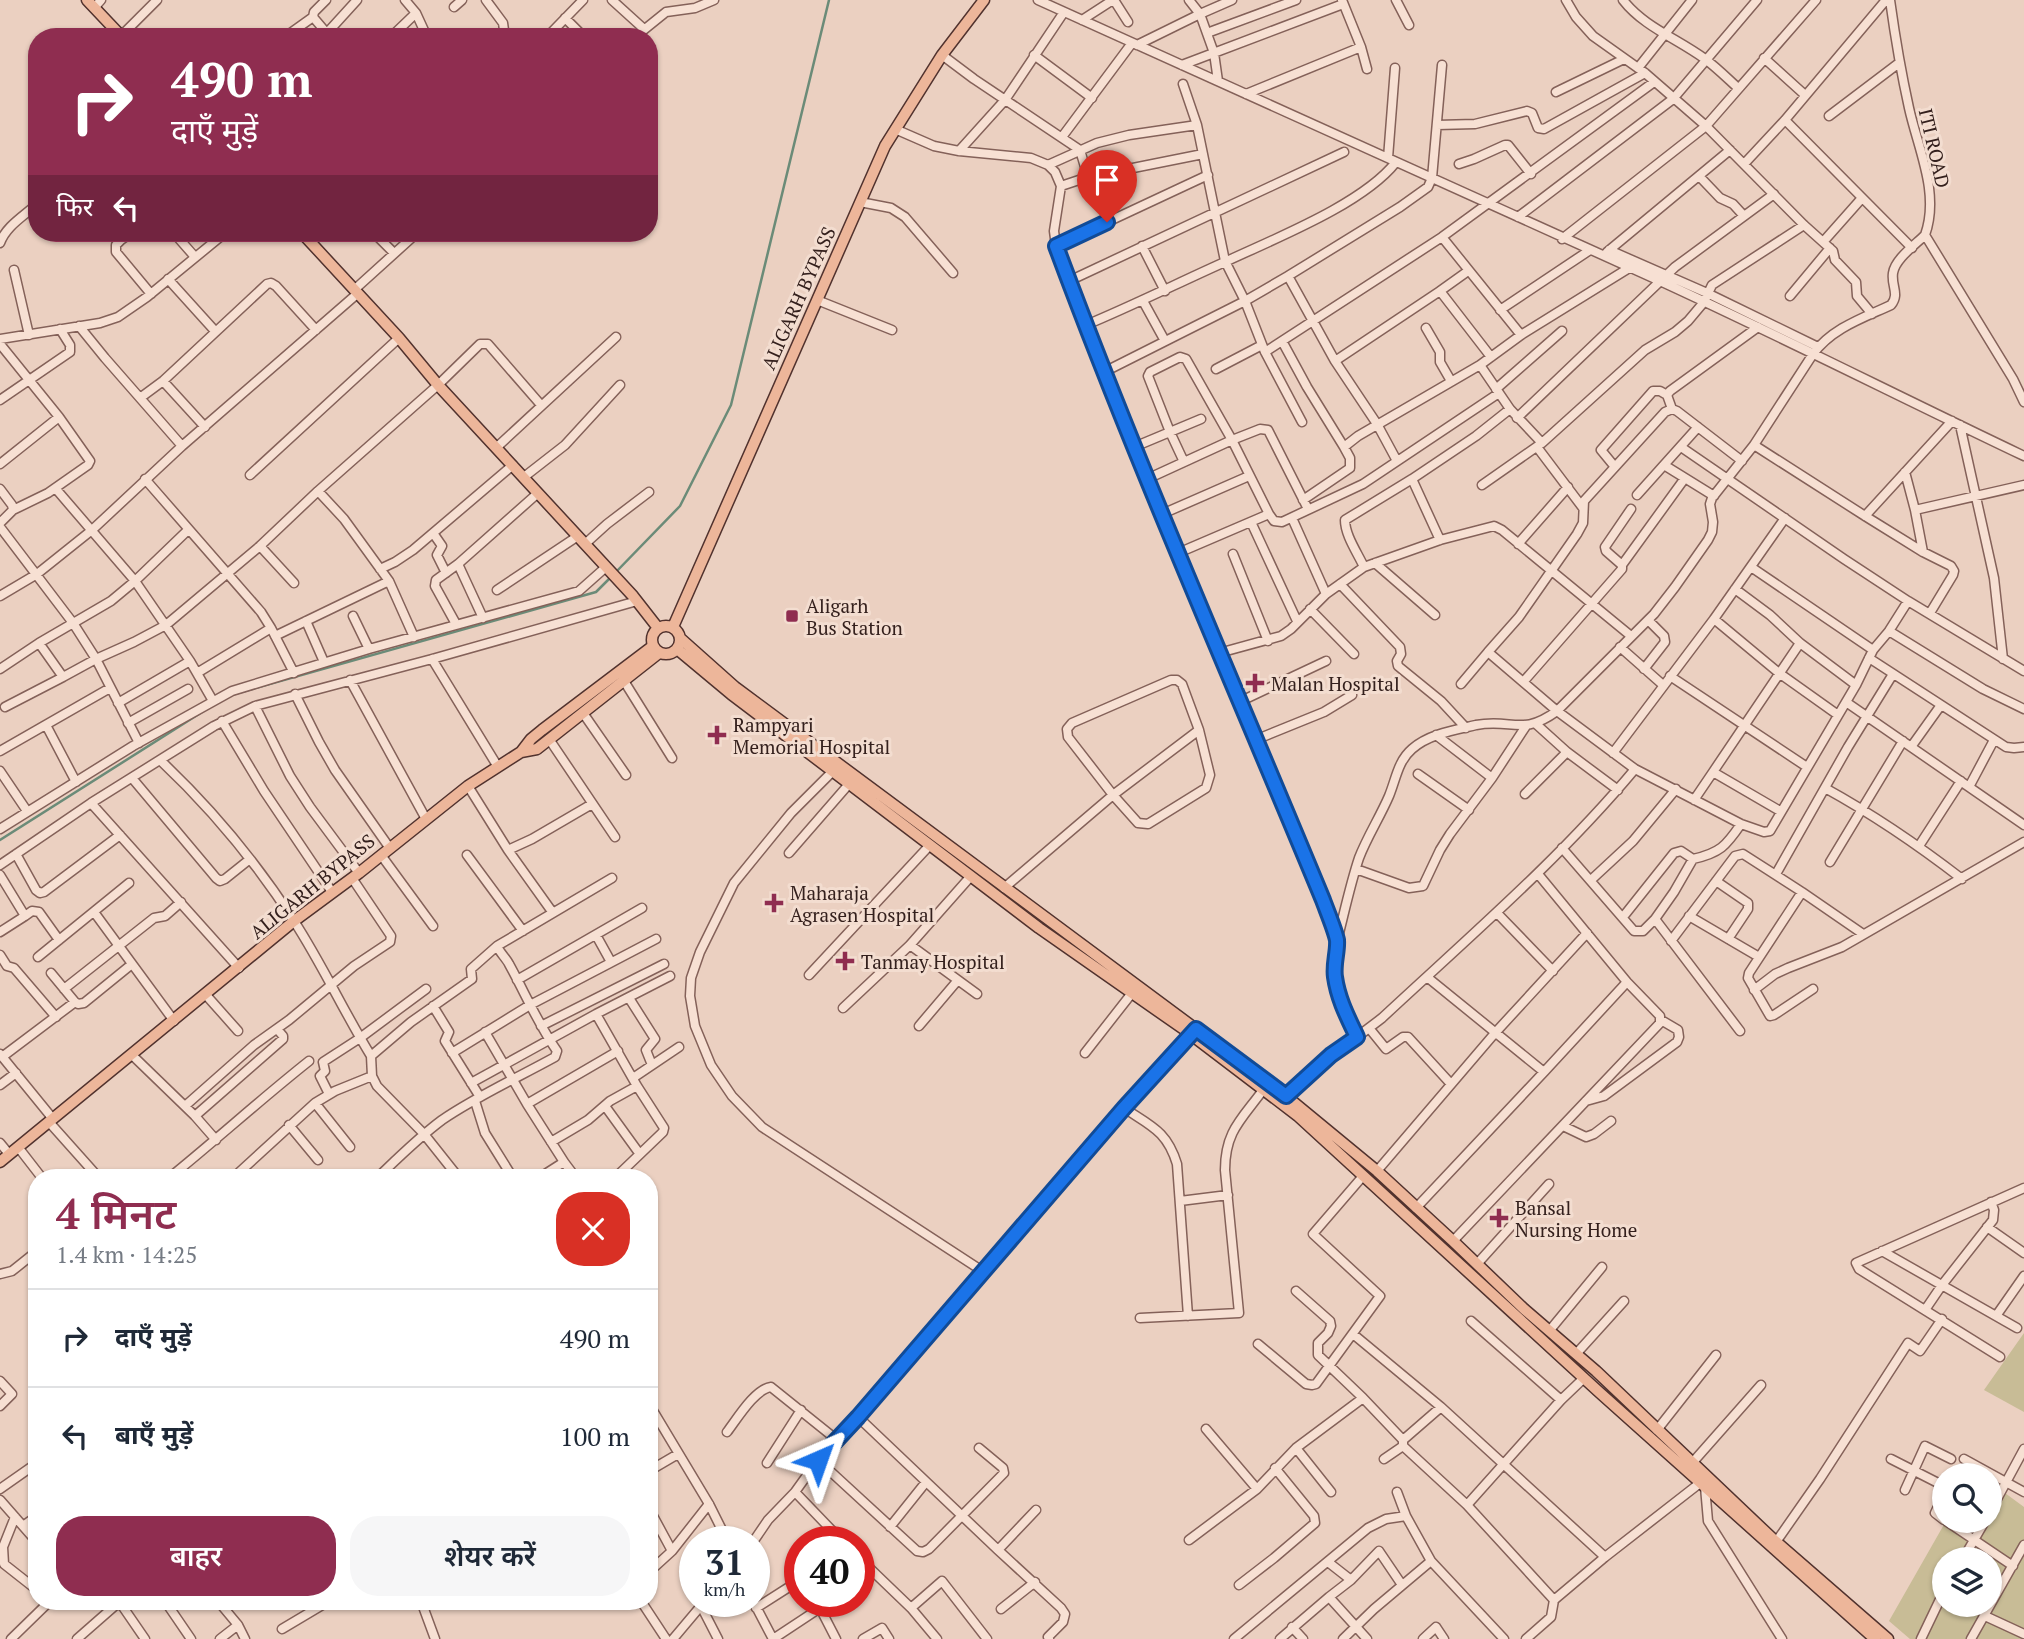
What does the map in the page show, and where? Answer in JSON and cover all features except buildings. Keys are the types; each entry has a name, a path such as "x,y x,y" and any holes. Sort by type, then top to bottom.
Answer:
{"main road":[{"name":"ALIGARH BYPASS","path":"673,627 885,146 942,55 984,0"},
{"path":"94,3 115,28"},
{"path":"310,242 609,570 657,628"},
{"path":"522,752 537,749 624,681 656,650 651,638 657,628 665,625 673,627 680,638 735,687 1377,1171 1524,1309 1576,1353 1776,1542 1888,1639"},
{"path":"680,638 677,649 832,772 1039,928 1193,1032 1263,1090 1284,1100 1298,1116 1584,1378 1875,1639"},
{"name":"ALIGARH BYPASS","path":"0,1162 294,921 468,786 522,752 542,730 656,650 669,654 677,649"}],"street":[{"path":"130,28 157,0"},
{"path":"298,28 313,17 314,12 326,0"},
{"path":"335,28 357,0"},
{"path":"405,0 416,13 423,28"},
{"path":"454,7 462,0"},
{"path":"486,0 504,28"},
{"path":"556,28 583,0"},
{"path":"612,0 643,28"},
{"path":"645,28 666,12 695,8 714,0"},
{"path":"1038,0 1246,94 1430,183 1489,205 1629,268 1663,278"},
{"path":"1082,20 1113,0 1128,22"},
{"path":"1189,0 1200,13 1214,53 1217,81"},
{"path":"1062,137 1134,44 1232,0"},
{"path":"1207,33 1296,0"},
{"path":"1396,0 1409,25"},
{"path":"1566,0 1593,36 1641,71 1706,126 1834,252 1835,260 1856,282 1857,296 1872,314"},
{"path":"1623,0 1632,12 1706,60 1738,88"},
{"path":"1437,125 1475,124 1527,111 1532,113 1538,128 1544,129 1641,71 1665,33 1692,0"},
{"path":"1518,218 1673,99 1757,0"},
{"path":"1562,239 1706,126 1816,0"},
{"path":"1744,164 1888,0"},
{"name":"ITI ROAD","path":"1888,0 1899,63 1929,188 1930,221 1925,235"},
{"path":"1182,65 1343,2 1367,69"},
{"path":"959,151 1005,100 1064,12"},
{"path":"400,28 416,13"},
{"path":"313,17 323,28"},
{"path":"565,18 575,28"},
{"path":"1246,94 1361,47"},
{"path":"942,55 1080,150 1088,177"},
{"path":"1034,55 1092,98"},
{"path":"1764,58 1805,95"},
{"path":"1556,92 1624,60"},
{"path":"1829,116 1899,63"},
{"path":"1104,372 1288,276 1400,207 1430,183 1442,65"},
{"path":"1086,325 1296,229 1371,185 1392,164 1395,68"},
{"path":"1216,369 1282,341 1442,237 1654,82"},
{"path":"1183,84 1197,125 1225,261 1245,300 1264,348 1302,422"},
{"path":"1785,120 1912,248"},
{"path":"1048,165 1097,143 1129,135 1197,125"},
{"path":"895,129 934,146 1031,158 1048,165 1055,172 1061,186 1054,231 1056,246 1134,447 1324,903 1337,941"},
{"path":"1459,164 1508,145 1531,174"},
{"path":"1602,256 1730,150"},
{"path":"1069,281 1344,152"},
{"path":"1061,186 1088,177 1203,154"},
{"path":"1056,246 1208,175"},
{"path":"1699,176 1720,198 1733,204 1744,216"},
{"path":"1517,418 1663,278 1774,194"},
{"path":"1790,296 1862,198"},
{"path":"860,201 891,208 905,217 953,273"},
{"path":"0,243 9,229 28,212"},
{"path":"1482,485 1539,445 1629,363 1688,321 1712,285 1804,225"},
{"path":"1357,1037 1340,1002 1334,954 1356,869 1389,796 1399,766 1409,751 1436,735 1465,728 1492,724 1536,724 1557,710 1648,620 1708,540 1713,522 1710,504 1714,496 1754,445 1816,350 1849,323 1891,305 1896,292 1893,271 1897,263 1925,235 2024,402"},
{"path":"1442,237 1521,335"},
{"path":"120,242 115,248 117,255 151,294"},
{"path":"182,242 195,257"},
{"path":"139,743 96,659 73,622 0,525 13,510 55,489 90,461 0,342 100,323 118,317 151,294 214,242"},
{"path":"383,242 394,253"},
{"path":"0,596 37,574 92,530 145,479 316,330 406,242"},
{"path":"1142,246 1165,291"},
{"path":"1500,310 1590,250"},
{"path":"1609,250 1816,350 2024,456"},
{"path":"1344,447 1377,424 1480,365 1521,335 1629,268"},
{"path":"14,270 29,335"},
{"path":"1335,361 1468,271"},
{"path":"1288,276 1335,361 1377,424 1397,461"},
{"path":"169,279 215,331"},
{"path":"140,398 163,381 267,284 276,286 316,330"},
{"path":"1440,291 1491,357"},
{"path":"1705,298 1758,327 1816,350"},
{"path":"817,300 892,330"},
{"path":"1143,301 1166,341"},
{"path":"79,326 182,446"},
{"path":"1667,395 1758,327"},
{"path":"1426,328 1440,352 1440,362 1451,381"},
{"path":"0,400 70,352 70,345 61,329"},
{"path":"1184,462 1148,376 1150,372 1180,357 1186,359 1232,440 1269,514 1274,522 1278,523 1363,484 1497,391 1562,331"},
{"path":"497,447 616,337"},
{"path":"250,475 399,338"},
{"path":"1282,341 1350,458 1350,468 1304,500"},
{"path":"5,707 166,625 260,546 480,344 488,344 541,405"},
{"path":"1480,365 1583,508"},
{"path":"163,381 205,427"},
{"path":"524,477 565,445 620,385"},
{"path":"1615,467 1601,450 1653,391 1667,395 1672,409 1742,461"},
{"path":"1364,566 1348,535 1345,520 1476,436 1510,409"},
{"path":"1461,684 1519,617 1552,572 1583,523 1584,501 1665,412 1672,409"},
{"path":"0,464 59,417"},
{"path":"1134,447 1201,419"},
{"path":"1865,516 1905,472 1956,423"},
{"path":"1956,423 1998,601 2003,659"},
{"path":"1637,495 1698,427"},
{"path":"1147,479 1232,440 1260,429 1268,430 1308,509"},
{"path":"1754,445 1923,552 1951,566 1953,575 1930,613"},
{"path":"1681,447 1908,601 2024,671"},
{"path":"380,569 395,562 433,533 513,465"},
{"path":"1664,465 1714,496"},
{"path":"1905,472 1923,552"},
{"path":"1162,514 1249,476"},
{"path":"1524,681 1622,569 1622,565 1685,478"},
{"path":"145,479 249,596 273,632 294,673"},
{"path":"1412,479 1440,540"},
{"path":"1915,510 2024,485"},
{"path":"1518,544 1567,487"},
{"path":"0,489 13,510"},
{"path":"55,489 135,581 190,661 213,701"},
{"path":"318,491 344,519 389,582 414,637"},
{"path":"497,590 607,524 649,492"},
{"path":"456,624 435,586 436,580 458,564 538,493"},
{"path":"1622,565 1605,547 1631,509"},
{"path":"1178,553 1269,514"},
{"path":"1613,752 1714,619 1785,517"},
{"path":"1292,518 1326,594"},
{"path":"1251,522 1297,621"},
{"path":"1219,653 1281,636 1326,594 1364,566 1440,540 1494,526 1630,636"},
{"path":"2,664 111,601 188,530"},
{"path":"433,533 442,546 437,555 446,573"},
{"path":"260,546 293,583"},
{"path":"1233,554 1268,641"},
{"path":"1375,563 1435,615"},
{"path":"458,564 483,618"},
{"path":"1751,566 1871,654 1893,674 2006,747 2024,747"},
{"path":"0,829 139,743 232,691 369,649 579,591 609,570"},
{"path":"197,673 273,632 306,621 389,582"},
{"path":"1340,584 1400,648 1398,666 1441,701 1465,728"},
{"path":"1735,589 1856,685"},
{"path":"0,865 91,803 222,722 255,706 432,659 635,599"},
{"path":"1488,652 1557,710 1636,769 1741,824 1764,832 1770,831 1856,685 1871,654 1908,601"},
{"path":"1310,609 1354,654"},
{"path":"353,616 369,649"},
{"path":"1714,619 1779,673 1838,715"},
{"path":"1644,668 1665,642 1664,636 1648,620"},
{"path":"306,621 324,662"},
{"path":"1889,631 1983,689 2024,709"},
{"path":"39,643 63,677"},
{"path":"1694,800 1800,643"},
{"path":"1620,647 1663,685"},
{"path":"432,659 498,767"},
{"path":"118,703 190,661"},
{"path":"1239,702 1326,661"},
{"path":"1776,874 1893,674"},
{"path":"1670,676 1807,767"},
{"path":"350,680 426,819"},
{"path":"1171,680 1177,680 1182,684 1199,730 1210,775 1209,783 1202,792 1149,824 1143,824 1113,795 1068,737 1067,729 1072,723 1171,680"},
{"path":"624,681 672,758"},
{"path":"0,751 110,688"},
{"path":"128,723 188,689"},
{"path":"295,694 318,742 433,926"},
{"path":"1255,740 1324,712 1352,695"},
{"path":"1846,702 2024,825"},
{"path":"1911,747 1941,705"},
{"path":"185,1106 233,1062 354,966 390,943 391,939 356,875 290,776 255,706"},
{"path":"583,713 626,775"},
{"path":"222,722 264,792 332,892"},
{"path":"1536,724 1567,752 1618,790"},
{"path":"46,725 76,782"},
{"path":"1356,869 1409,888 1423,886 1440,850 1526,726"},
{"path":"1004,888 1113,795 1199,730"},
{"path":"1436,735 1492,778"},
{"path":"549,738 615,837"},
{"path":"1969,787 1994,740"},
{"path":"1830,862 1903,741"},
{"path":"1525,794 1567,752"},
{"path":"160,760 204,804 250,859 294,921 371,1056 372,1076 377,1086 425,1134 451,1169"},
{"path":"1284,1100 1331,1055 1382,1018 1497,913 1538,874 1636,769"},
{"path":"0,771 27,811"},
{"path":"832,772 761,847 727,895 691,978 690,996 695,1026 712,1065 732,1097 762,1127 984,1272"},
{"path":"1713,772 1780,811"},
{"path":"1418,774 1469,810"},
{"path":"132,778 216,878 225,879 250,859"},
{"path":"1919,846 1961,781"},
{"path":"789,853 849,784"},
{"path":"468,786 508,850 554,912"},
{"path":"1825,788 1862,808 1962,879"},
{"path":"1591,880 1633,841 1676,789"},
{"path":"91,803 239,968"},
{"path":"508,850 592,804"},
{"path":"1562,848 1634,931 1638,932 1655,919 1693,859 1719,851 1741,824"},
{"path":"16,854 40,893 120,835"},
{"path":"1754,990 1781,971 1842,947 2024,842"},
{"path":"809,975 930,845"},
{"path":"1623,917 1674,853 1681,851 1693,859"},
{"path":"1671,941 1738,853 1776,874 1863,934"},
{"path":"467,855 523,932"},
{"path":"1538,874 1661,1020 1678,1030 1677,1042 1604,1096 1586,1101"},
{"path":"0,875 25,916"},
{"path":"843,1008 910,944 971,876"},
{"path":"371,1056 411,1022 472,979 471,969 497,946 612,878"},
{"path":"1716,881 1748,903 1748,909 1728,939"},
{"path":"38,957 129,883"},
{"path":"1802,892 1748,978 1768,1014 1772,1016 1813,989"},
{"path":"64,989 154,918 165,916 181,902"},
{"path":"517,980 642,908"},
{"path":"0,932 32,911 39,912 59,940"},
{"path":"94,912 174,1021"},
{"path":"1497,913 1553,971"},
{"path":"1689,916 1759,957"},
{"path":"1655,919 1740,1031"},
{"path":"1377,1171 1495,1033 1587,933"},
{"path":"596,935 611,962"},
{"path":"452,1053 530,1005 656,939"},
{"path":"910,944 977,994"},
{"path":"387,1169 441,1121 555,1057 556,1051 497,946"},
{"path":"0,955 56,1017"},
{"path":"51,973 78,1004 84,1003 132,964"},
{"path":"541,1026 664,964"},
{"path":"471,1083 670,976"},
{"path":"1427,976 1544,1072"},
{"path":"919,1026 958,980"},
{"path":"1416,1208 1627,982"},
{"path":"329,1094 320,1076 325,1071 323,1062 426,989"},
{"path":"1085,1053 1132,993"},
{"path":"206,995 239,1031"},
{"path":"629,998 656,1039 646,1050 652,1066"},
{"path":"75,1002 1,1056 92,1169"},
{"path":"433,1006 449,1031 445,1041 471,1083 485,1133 507,1169"},
{"path":"596,1014 664,1128 624,1169"},
{"path":"1453,1241 1661,1020"},
{"path":"1369,1028 1386,1049 1403,1037 1408,1037 1451,1084"},
{"path":"195,1116 283,1039 277,1029"},
{"path":"485,1032 569,1169"},
{"path":"764,1526 795,1492 818,1460 1193,1032"},
{"path":"551,1142 588,1120 652,1066 680,1047"},
{"path":"527,1104 618,1051"},
{"path":"132,1055 216,1140"},
{"path":"180,1169 255,1104 309,1062"},
{"path":"0,1085 16,1073"},
{"path":"243,1169 314,1103 372,1076"},
{"path":"1140,1318 1239,1313 1225,1150 1232,1132 1263,1090"},
{"path":"314,1103 350,1147"},
{"path":"605,1106 639,1153"},
{"path":"1124,1108 1167,1139 1173,1149 1177,1164 1188,1316"},
{"path":"1563,1126 1586,1137 1611,1121"},
{"path":"289,1125 318,1160"},
{"path":"0,1143 32,1169"},
{"path":"553,1169 564,1162"},
{"path":"1258,1344 1306,1384 1316,1384 1380,1296 1313,1234 1363,1176"},
{"path":"1477,1264 1549,1184"},
{"path":"2000,1357 1856,1266 1856,1263 2024,1188"},
{"path":"1180,1201 1228,1195"},
{"path":"1925,1310 1994,1216 1990,1202"},
{"path":"1987,1227 2024,1253"},
{"path":"1882,1251 2017,1328"},
{"path":"0,1274 12,1271 28,1258"},
{"path":"1550,1330 1602,1266"},
{"path":"1996,1316 2024,1276"},
{"path":"1296,1291 1330,1321 1328,1333 1318,1343 1318,1355 1467,1505 1554,1600"},
{"path":"1576,1353 1624,1301"},
{"path":"1776,1542 1908,1343 1920,1352 1942,1319"},
{"path":"1471,1321 1561,1400"},
{"path":"1353,1334 1441,1408 1605,1557"},
{"path":"1657,1430 1716,1355"},
{"path":"1467,1505 1584,1378"},
{"path":"0,1381 12,1394 0,1406"},
{"path":"1693,1462 1761,1385"},
{"path":"727,1432 758,1393 771,1387 838,1440"},
{"path":"1189,1540 1257,1489 1296,1448 1363,1398"},
{"path":"1384,1459 1441,1408"},
{"path":"767,1463 801,1410"},
{"path":"858,1417 1061,1608 1065,1614 1063,1622 1049,1639"},
{"path":"658,1424 720,1526"},
{"path":"1206,1429 1257,1489"},
{"path":"1905,1490 1925,1446 1951,1459"},
{"path":"818,1460 890,1527 923,1552 1004,1473 1003,1468 979,1448"},
{"path":"1296,1448 1331,1492"},
{"path":"2002,1490 2024,1448"},
{"path":"658,1466 678,1454"},
{"path":"1891,1459 1932,1480"},
{"path":"1964,1459 2024,1492"},
{"path":"1239,1585 1315,1523 1314,1516 1275,1468"},
{"path":"0,1489 28,1469"},
{"path":"890,1527 926,1482"},
{"path":"1526,1639 1550,1617 1554,1600 1605,1557 1703,1485 1708,1521 1782,1639"},
{"path":"795,1492 828,1526"},
{"path":"1397,1492 1406,1516 1431,1561 1504,1639"},
{"path":"658,1564 672,1551 709,1504"},
{"path":"2,1507 28,1532"},
{"path":"998,1550 1036,1510"},
{"path":"1234,1639 1368,1528 1386,1519 1406,1516"},
{"path":"15,1517 3,1546 4,1564 28,1583"},
{"path":"23,1526 28,1522"},
{"path":"658,1525 672,1551"},
{"path":"1964,1533 2013,1566"},
{"path":"1970,1547 1978,1533"},
{"path":"2002,1586 2024,1545"},
{"path":"1280,1639 1351,1580 1379,1551 1402,1585"},
{"path":"1343,1639 1431,1561"},
{"path":"1328,1562 1351,1580"},
{"path":"875,1573 911,1608 937,1639"},
{"path":"911,1608 942,1581 987,1639"},
{"path":"1000,1609 1035,1581"},
{"path":"1329,1597 1367,1639"},
{"path":"761,1617 773,1639 820,1608 836,1639"},
{"path":"11,1639 41,1610"},
{"path":"77,1639 112,1610"},
{"path":"123,1610 145,1639"},
{"path":"171,1610 191,1639"},
{"path":"226,1610 245,1639"},
{"path":"282,1629 314,1610"},
{"path":"424,1610 435,1639"},
{"path":"647,1610 666,1639"},
{"path":"1921,1639 1932,1616"},
{"path":"673,1639 692,1617"},
{"path":"709,1617 718,1639"},
{"path":"1971,1639 1984,1617"},
{"path":"1987,1617 2024,1634"},
{"path":"220,1639 238,1625"},
{"path":"1423,1639 1436,1627 1444,1639"},
{"path":"863,1639 882,1628 889,1639"},
{"path":"1292,1628 1303,1639"}],"shaded area":[{"path":"2024,1333 2024,1412 1984,1390"},
{"path":"2002,1491 2024,1507 2024,1639 1910,1639 1889,1621 1939,1533 2002,1533"}],"waterway":[{"path":"615,573 680,506 731,405 829,0"},
{"path":"231,695 596,592 610,578"},
{"path":"0,840 210,707"}],"place":[{"name":"Aligarh Bus Station","path":"792,616"},
{"name":"Malan Hospital","path":"1255,683"},
{"name":"Rampyari Memorial Hospital","path":"717,735"},
{"name":"Maharaja Agrasen Hospital","path":"774,903"},
{"name":"Tanmay Hospital","path":"845,961"},
{"name":"Bansal Nursing Home","path":"1499,1218"}],"route":[{"path":"818,1460 1196,1029 1286,1096 1331,1055 1357,1037 1340,1002 1335,977 1334,954 1337,941 1324,903 1104,372 1056,246 1107,222"}]}
